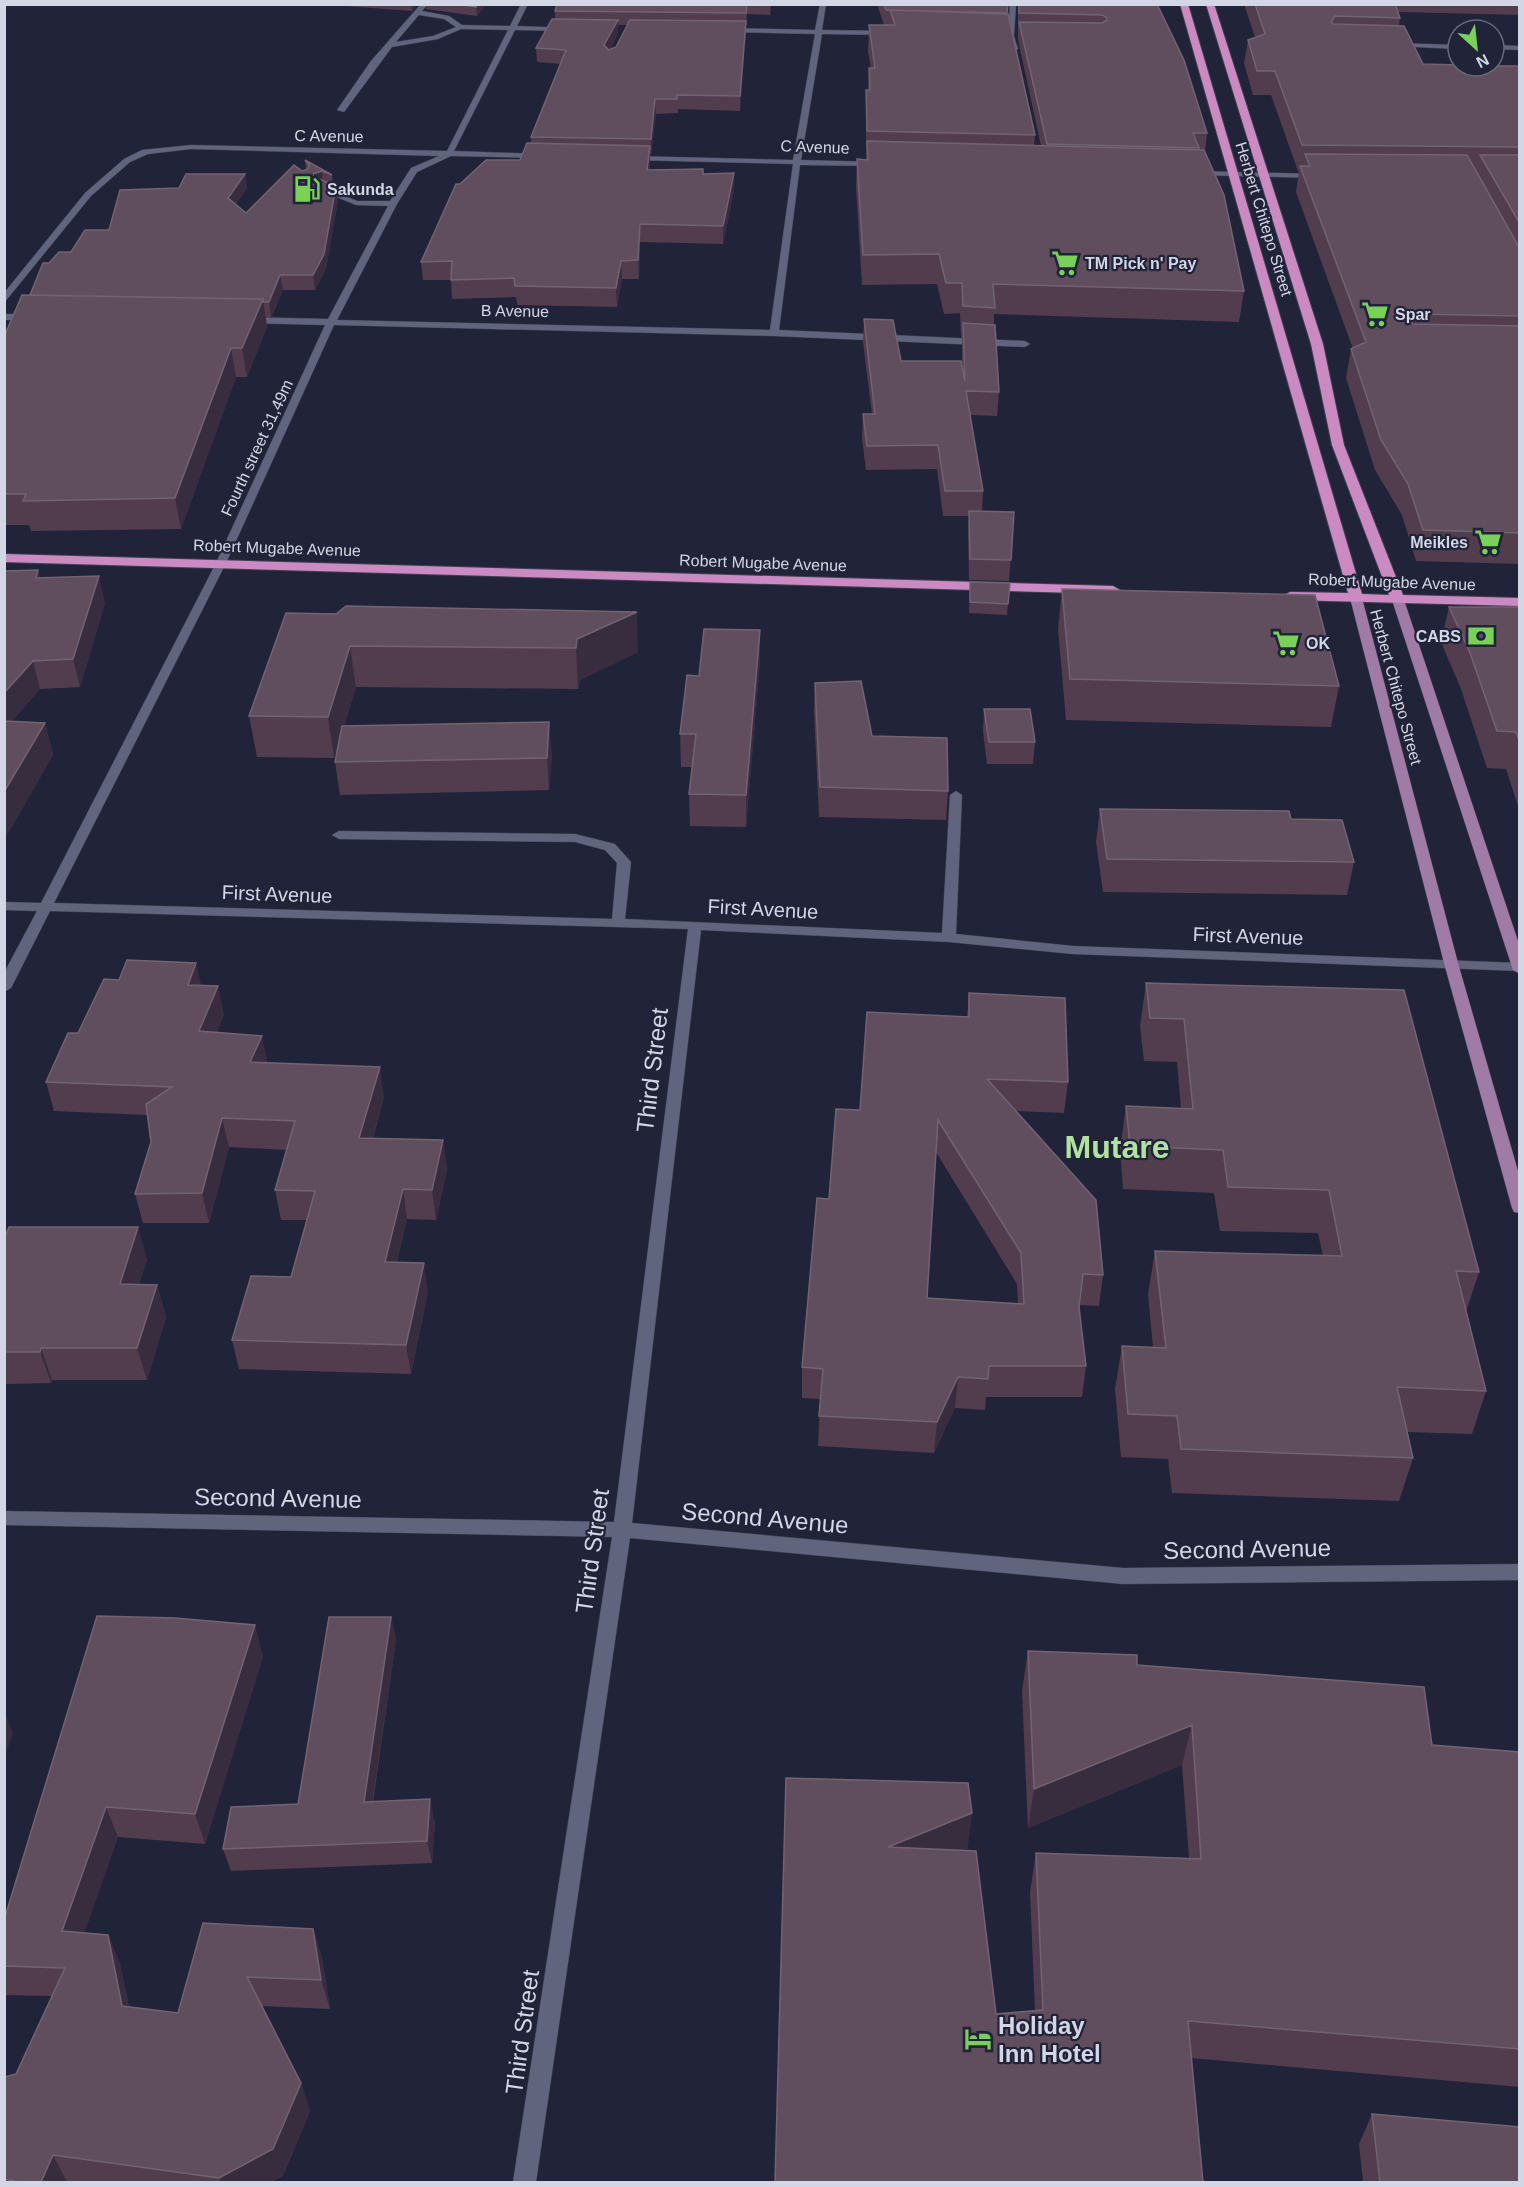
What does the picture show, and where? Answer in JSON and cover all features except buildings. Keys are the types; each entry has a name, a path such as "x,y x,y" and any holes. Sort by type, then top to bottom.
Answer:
{"highway":[{"name":"Herbert Chitepo Street","path":"1184,4 1356,598"},
{"name":"Herbert Chitepo Street","path":"1210,4 1317,344 1338,445 1398,600"},
{"name":"Robert Mugabe Avenue","path":"4,558 1129,591"},
{"name":"Robert Mugabe Avenue","path":"1272,595 1520,602"}],"main road":[{"name":"Herbert Chitepo Street","path":"1356,598 1451,963 1520,1208"},
{"name":"Herbert Chitepo Street","path":"1398,600 1519,968"}],"street":[{"path":"341,110 374,63 425,4"},
{"path":"449,154 525,4"},
{"path":"774,333 797,161 823,4"},
{"path":"1013,4 1011,36 1016,58"},
{"path":"419,13 441,16 455,21 460,27"},
{"path":"391,45 427,41 460,27 581,29"},
{"path":"722,30 897,33"},
{"path":"1000,36 1022,36"},
{"path":"1389,45 1446,47"},
{"name":"C Avenue","path":"4,300 90,192 121,164 146,152 191,147 554,156"},
{"path":"311,159 317,151"},
{"name":"Fourth street 31,49m","path":"4,988 221,563 331,322 393,204 414,170 449,154"},
{"name":"C Avenue","path":"623,158 890,164"},
{"path":"1187,172 1330,176"},
{"path":"321,189 356,203 393,204"},
{"path":"4,317 39,317"},
{"name":"B Avenue","path":"238,320 774,333 1025,344"},
{"path":"949,938 956,795"},
{"path":"339,835 575,838 610,847 624,862 618,923"},
{"name":"First Avenue","path":"4,906 695,926 949,938 1073,950 1451,963 1519,968"},
{"name":"Third Street","path":"525,2182 622,1530 695,926"},
{"name":"Second Avenue","path":"4,1518 622,1530 1123,1576 1520,1572"}],"place":[{"name":"Sakunda","path":"307,189"},
{"name":"TM Pick n' Pay","path":"1065,263"},
{"name":"Spar","path":"1375,314"},
{"name":"Meikles","path":"1488,542"},
{"name":"CABS","path":"1481,636"},
{"name":"OK","path":"1286,643"},
{"name":"Holiday Inn Hotel","path":"978,2039"}],"district":[{"name":"Mutare","path":"1117,1147"}]}
